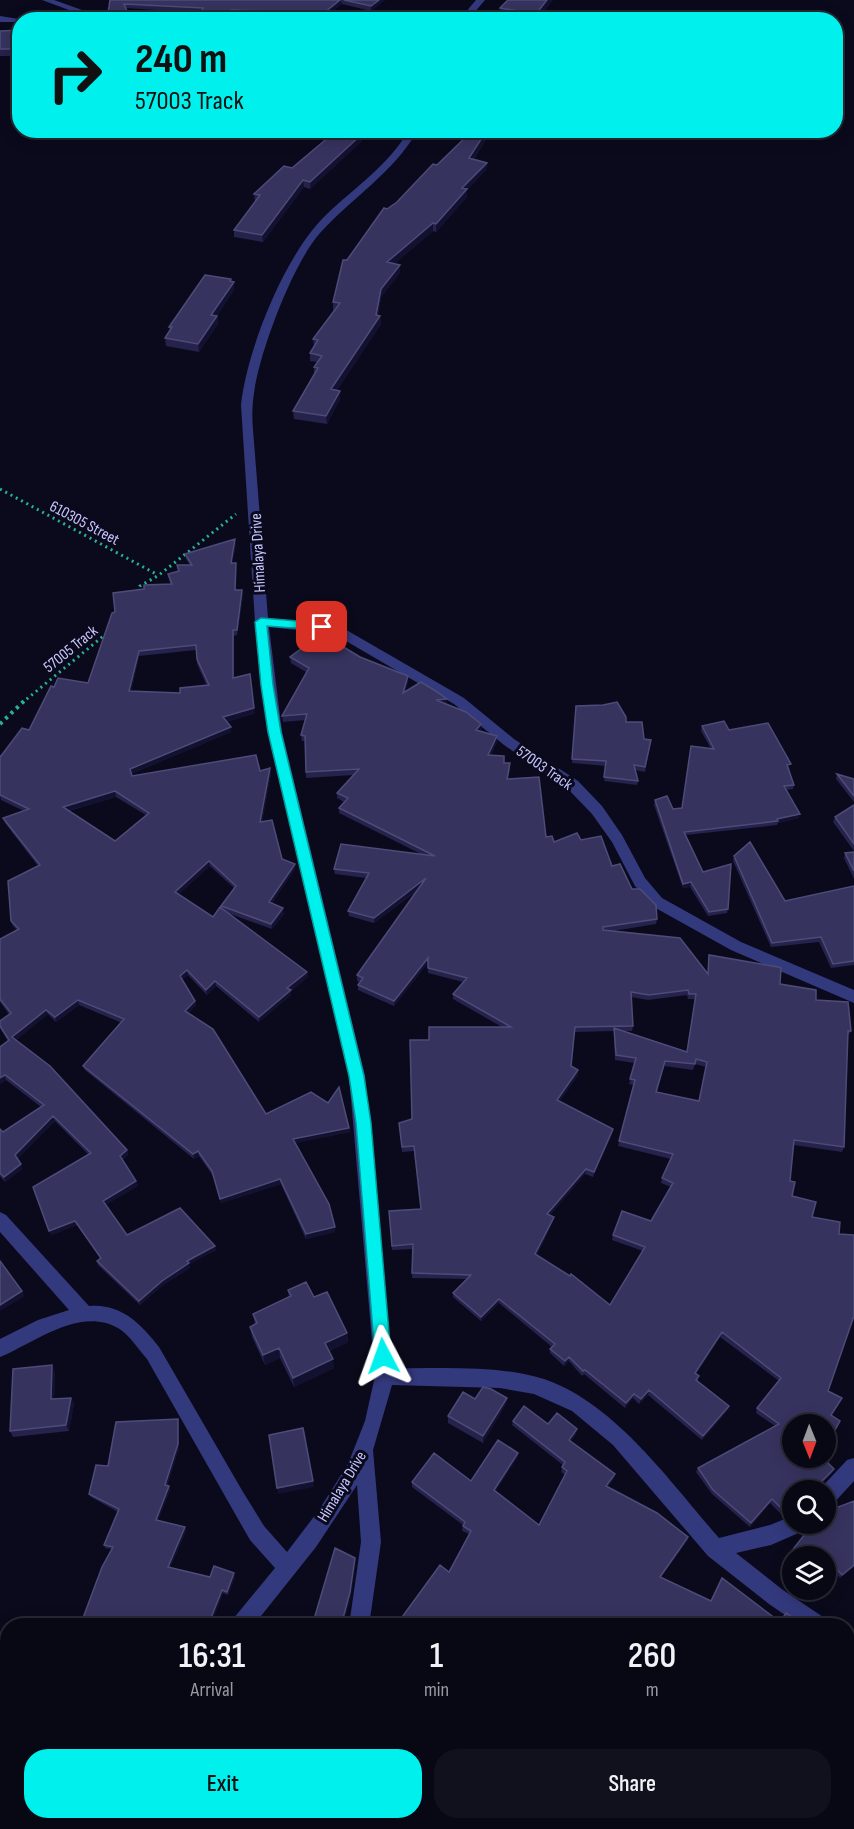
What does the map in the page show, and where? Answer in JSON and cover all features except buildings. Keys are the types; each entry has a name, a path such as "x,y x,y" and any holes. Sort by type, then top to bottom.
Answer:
{"street":[{"path":"46,0 82,12"},
{"path":"64,6 74,0"},
{"path":"471,12 481,0"},
{"name":"Himalaya Drive","path":"246,1618 336,1501 364,1450 378,1407 384,1376 357,1076 275,732 267,685 253,490 245,418 248,390 287,280 308,242 324,223 396,157 409,138"},
{"name":"57003 Track","path":"261,622 322,627 338,631 459,701 510,742 573,784 597,810 617,839 639,882 657,902 736,946 854,997"},
{"path":"0,1220 85,1315"},
{"path":"0,1348 38,1329 65,1319 85,1315 104,1316 123,1321 138,1333 182,1402 257,1533 287,1567"},
{"path":"384,1376 500,1379 536,1385 579,1405 620,1439 716,1549 776,1597 807,1618"},
{"path":"360,1618 371,1542 364,1450"},
{"path":"836,1486 854,1467"},
{"path":"716,1549 782,1530"}],"path":[{"name":"610305 Street","path":"0,489 159,575"},
{"path":"136,594 140,586 159,575 234,517 253,490"},
{"name":"57005 Track","path":"0,724 116,626"}],"route":[{"path":"322,627 261,622 267,685 275,732 357,1076 383,1356"}]}
